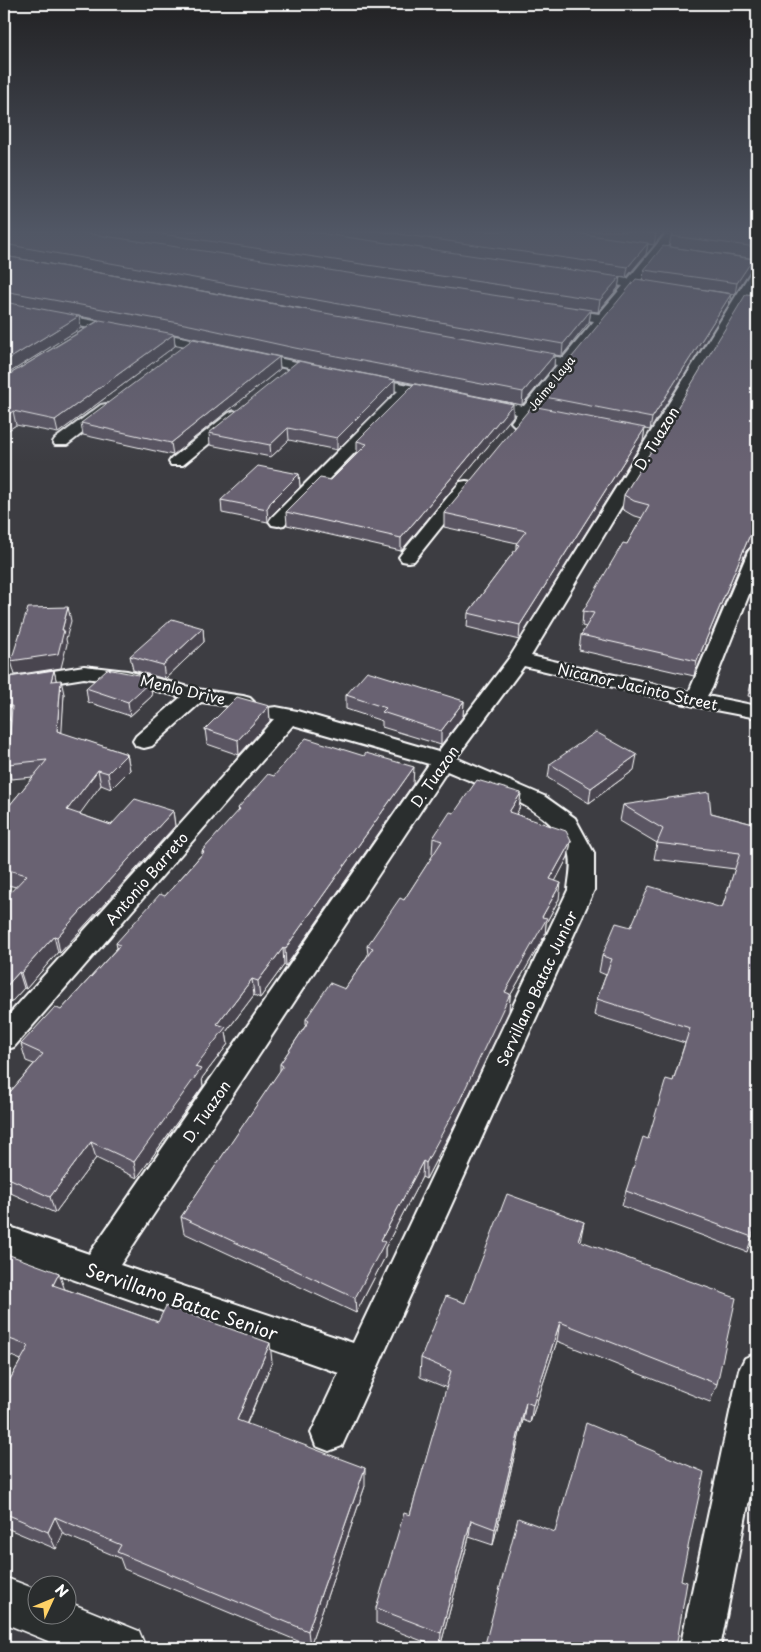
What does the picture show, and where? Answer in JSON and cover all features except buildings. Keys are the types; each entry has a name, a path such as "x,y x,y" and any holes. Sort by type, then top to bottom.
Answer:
{"street":[{"name":"Jaime Laya","path":"509,435 612,308"},
{"name":"D. Tuazon","path":"97,1271 443,762 519,659 649,436 729,308"},
{"path":"6,309 191,343 347,377 573,421"},
{"path":"543,310 603,319"},
{"path":"83,336 98,326"},
{"path":"176,355 191,343"},
{"path":"507,353 567,363"},
{"path":"280,378 295,366"},
{"path":"278,521 409,389"},
{"path":"61,442 114,401"},
{"path":"177,462 243,408"},
{"path":"408,557 477,473"},
{"path":"694,700 702,688 757,552"},
{"name":"Nicanor Jacinto Street","path":"519,659 694,700 757,712"},
{"name":"Menlo Drive","path":"4,685 84,672 128,676 196,696 243,702"},
{"path":"144,741 196,696"},
{"name":"Servillano Batac Junior","path":"282,714 443,762 536,801 567,824 582,853 581,890 329,1433"},
{"name":"Antonio Barreto","path":"4,1039 282,714"},
{"name":"Servillano Batac Senior","path":"4,1240 360,1363"},
{"path":"700,1648 757,1370"},
{"path":"4,1600 28,1610"},
{"path":"63,1624 122,1648"}]}
